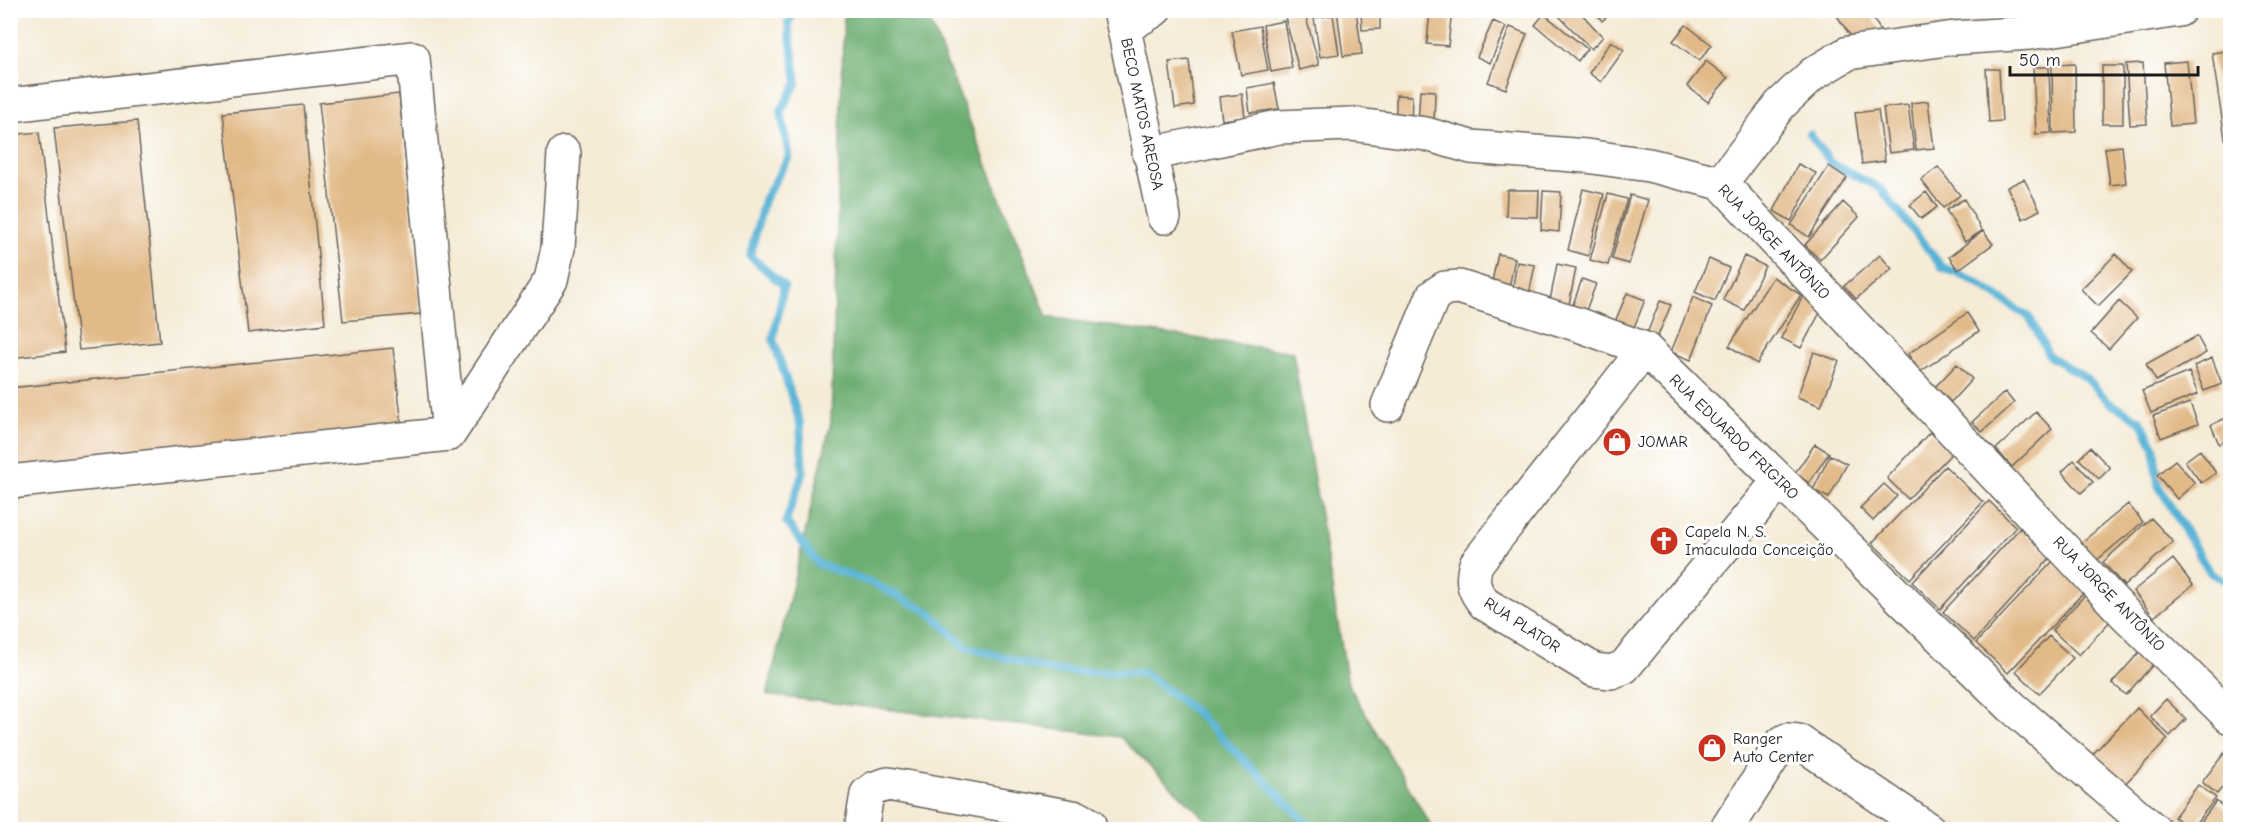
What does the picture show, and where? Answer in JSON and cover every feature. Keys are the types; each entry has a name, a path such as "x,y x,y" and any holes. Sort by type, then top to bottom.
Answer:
{"street":[{"path":"1122,19 1154,10"},
{"path":"1721,183 1780,105 1813,74 1848,53 1954,38 2030,33 2179,10"},
{"name":"BECO MATOS AREOSA","path":"1122,19 1164,217"},
{"path":"10,105 413,58 448,434"},
{"name":"RUA JORGE ANTÔNIO","path":"1149,154 1279,127 1351,124 1426,134 1471,147 1586,156 1649,165 1721,183 2126,615 2230,717"},
{"path":"10,482 448,434 551,280 558,248 564,153"},
{"name":"RUA EDUARDO FRIGIRO","path":"1388,405 1433,297 1445,288 1459,287 1579,325 1645,349 2011,706 2154,830"},
{"name":"RUA PLATOR","path":"1645,349 1476,564 1472,579 1476,593 1485,604 1594,670 1611,672 1624,667 1779,481"},
{"path":"1726,830 1782,743 1787,740 1798,741 1929,830"},
{"path":"861,830 867,794 875,788 888,784 1084,824"}],"green space":[{"path":"844,11 926,11 1047,317 1293,352 1348,684 1433,829 1216,829 1120,737 767,695 831,422"}],"building":[{"path":"1304,10 1319,65 1299,70 1284,13"},
{"path":"1337,10 1356,10 1362,54 1343,56"},
{"path":"1361,10 1380,10 1380,29 1362,30"},
{"path":"1430,10 1452,10 1448,46 1427,44"},
{"path":"1559,10 1578,10 1603,37 1591,49 1556,13"},
{"path":"1593,10 1615,10 1602,21"},
{"path":"1833,10 1867,10 1884,35 1860,50"},
{"path":"2007,10 2051,10 2051,11 2013,25"},
{"path":"1544,14 1587,49 1578,61 1535,25"},
{"path":"1333,15 1339,54 1320,57 1314,18"},
{"path":"1284,21 1292,68 1271,72 1263,25"},
{"path":"1493,21 1506,27 1490,63 1477,57"},
{"path":"1686,25 1712,45 1699,61 1673,41"},
{"path":"1260,26 1268,70 1241,75 1232,31"},
{"path":"1510,27 1527,34 1506,89 1488,82"},
{"path":"1611,41 1624,50 1601,82 1589,73"},
{"path":"2226,51 2230,80 2230,139 2225,139 2212,53"},
{"path":"1189,60 1194,105 1175,108 1169,62"},
{"path":"1706,61 1728,78 1708,102 1687,86"},
{"path":"2187,61 2193,124 2170,126 2164,63"},
{"path":"2143,63 2147,124 2130,125 2126,64"},
{"path":"2075,64 2076,132 2053,133 2052,65"},
{"path":"2102,66 2123,66 2123,124 2102,124"},
{"path":"2033,67 2049,67 2051,133 2036,134"},
{"path":"1986,69 1999,69 2002,121 1989,122"},
{"path":"1274,83 1279,109 1250,113 1247,88"},
{"path":"1420,90 1435,91 1434,126 1418,125"},
{"path":"399,94 421,314 343,321 319,103"},
{"path":"1242,94 1245,117 1222,120 1219,97"},
{"path":"1396,95 1412,96 1411,127 1396,126"},
{"path":"1928,101 1934,148 1916,150 1911,103"},
{"path":"303,105 325,324 248,333 223,113"},
{"path":"1908,105 1914,150 1889,153 1883,108"},
{"path":"1878,110 1885,161 1862,164 1855,113"},
{"path":"137,121 160,342 79,350 54,128"},
{"path":"39,132 65,352 10,358 10,135"},
{"path":"2122,146 2126,183 2110,185 2105,148"},
{"path":"1798,164 1816,173 1791,221 1774,211"},
{"path":"1829,166 1847,178 1809,237 1791,225"},
{"path":"1938,167 1960,195 1943,208 1921,180"},
{"path":"2024,179 2040,210 2023,219 2007,187"},
{"path":"1583,189 1604,194 1588,256 1568,250"},
{"path":"1507,190 1539,190 1538,217 1506,216"},
{"path":"1543,191 1561,192 1559,232 1541,230"},
{"path":"1926,192 1937,207 1921,219 1910,205"},
{"path":"1608,194 1627,199 1608,265 1590,260"},
{"path":"1630,195 1648,200 1629,264 1612,259"},
{"path":"1964,199 1982,231 1965,242 1946,210"},
{"path":"1843,202 1859,217 1820,260 1805,245"},
{"path":"1983,231 1993,244 1958,270 1949,257"},
{"path":"1498,254 1515,258 1508,293 1490,290"},
{"path":"2116,254 2132,272 2098,306 2081,289"},
{"path":"1880,255 1892,269 1856,299 1844,286"},
{"path":"1744,256 1765,266 1744,310 1723,300"},
{"path":"1709,259 1729,268 1715,301 1695,292"},
{"path":"1517,262 1535,265 1528,300 1511,297"},
{"path":"1557,264 1576,268 1568,310 1549,306"},
{"path":"1773,277 1801,295 1757,364 1729,346"},
{"path":"1582,279 1596,284 1583,318 1570,313"},
{"path":"1627,293 1645,300 1630,337 1612,329"},
{"path":"1804,294 1824,305 1801,348 1781,338"},
{"path":"1693,297 1712,306 1691,360 1671,352"},
{"path":"1660,301 1671,305 1654,345 1644,341"},
{"path":"2119,301 2137,318 2109,349 2091,333"},
{"path":"1967,313 1979,331 1920,372 1908,354"},
{"path":"2197,336 2206,353 2156,381 2146,364"},
{"path":"393,348 402,425 10,469 10,388"},
{"path":"1814,352 1839,361 1821,406 1797,397"},
{"path":"2212,358 2222,384 2204,391 2194,366"},
{"path":"1957,364 1972,379 1951,402 1935,387"},
{"path":"2189,372 2198,394 2151,413 2142,391"},
{"path":"2005,392 2014,403 1982,432 1972,422"},
{"path":"2190,403 2198,424 2161,438 2153,416"},
{"path":"2036,412 2052,429 2012,467 1996,449"},
{"path":"2230,416 2230,439 2219,444 2211,425"},
{"path":"1930,432 1952,453 1908,499 1887,478"},
{"path":"1815,444 1829,453 1809,483 1795,473"},
{"path":"2090,447 2110,468 2099,479 2079,459"},
{"path":"2200,450 2216,473 2201,483 2185,461"},
{"path":"1830,455 1847,464 1829,498 1813,490"},
{"path":"2074,460 2093,482 2081,493 2062,472"},
{"path":"2175,460 2195,483 2177,499 2157,475"},
{"path":"1945,466 1983,502 1910,579 1872,543"},
{"path":"1884,484 1897,496 1873,521 1860,508"},
{"path":"1989,501 2016,527 1940,609 1912,582"},
{"path":"2128,504 2143,522 2097,560 2082,542"},
{"path":"2151,518 2173,542 2124,586 2103,562"},
{"path":"2020,528 2051,557 1974,641 1943,612"},
{"path":"2173,559 2193,585 2154,617 2133,591"},
{"path":"2053,561 2085,591 2008,673 1976,643"},
{"path":"2087,593 2113,618 2079,655 2052,630"},
{"path":"2049,636 2073,658 2039,694 2016,671"},
{"path":"2143,648 2157,660 2126,695 2112,683"},
{"path":"2166,699 2186,719 2170,736 2150,716"},
{"path":"2137,708 2168,739 2120,789 2089,758"},
{"path":"2229,747 2230,778 2217,794 2202,782"},
{"path":"2198,785 2216,798 2190,830 2174,817"},
{"path":"2216,801 2230,812 2230,830 2195,830"}],"waterway":[{"path":"795,10 788,23 797,82 781,111 789,157 764,200 750,256 784,286 773,339 800,423 803,472 786,521 818,564 872,583 929,612 966,647 1054,671 1144,673 1196,712 1314,830"},
{"path":"1810,134 1831,163 1880,188 1942,267 1973,280 2030,318 2049,356 2086,378 2109,402 2141,421 2154,446 2158,485 2210,573 2230,583"}],"place":[{"name":"JOMAR","path":"1617,442"},
{"name":"Capela N. S. Imaculada Conceição","path":"1664,541"},
{"name":"Ranger Auto Center","path":"1712,748"}]}
